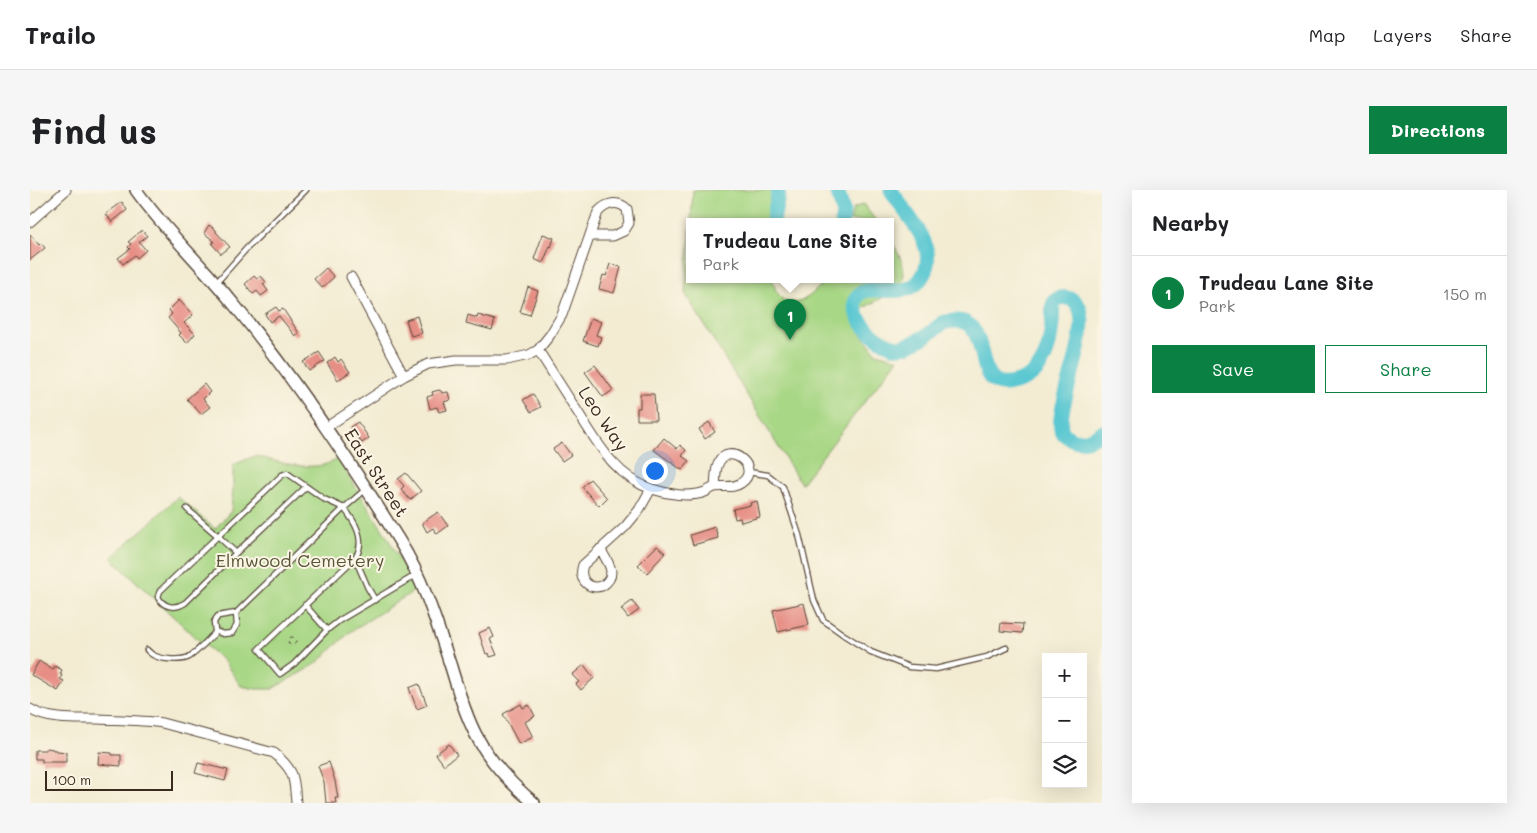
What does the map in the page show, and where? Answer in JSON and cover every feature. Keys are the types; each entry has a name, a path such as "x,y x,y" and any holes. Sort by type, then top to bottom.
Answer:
{"street":[{"path":"30,222 66,190"},
{"name":"East Street","path":"136,190 173,237 216,283 259,336 366,489 418,575 463,704 476,735 504,775 534,803"},
{"path":"325,428 404,376 428,364 442,361 507,360 529,355 538,350 550,336 562,315 591,236 596,216 605,206 617,203 627,209 629,223 624,231 617,235 591,236"},
{"path":"351,277 404,376"},
{"name":"Leo Way","path":"538,350 599,446 631,480 670,494 692,494 704,492 715,487 739,485 745,479 748,472"},
{"path":"715,487 718,465 724,458 732,455 740,457 746,463 748,472"},
{"path":"600,549 634,517 652,489"},
{"path":"30,709 42,715 68,718 144,720 162,723 274,753 284,762 294,777 296,803"}],"lane":[{"path":"216,283 247,248 306,190"},
{"path":"748,472 768,476 783,488 798,535 814,600 823,620 871,652 908,668 936,669 987,657 1006,648"},
{"path":"306,487 185,603 174,607 161,602 158,597 160,591 284,474 289,474 324,499 344,508 357,528 359,549 355,558 259,649 280,674 294,664 327,630 348,614 418,575"},
{"path":"216,632 214,622 218,616 236,612 366,489"},
{"path":"187,509 236,553"},
{"path":"355,558 375,600"},
{"path":"305,605 327,630"},
{"path":"216,632 227,635 232,633 237,625 236,612"},
{"path":"147,650 159,657 171,659 185,658 216,632"}],"green space":[{"path":"693,190 773,190 770,199 769,218 691,218"},
{"path":"863,204 874,218 851,218 853,209"},
{"path":"894,246 897,251 904,270 902,283 898,288 859,310 856,326 876,353 898,359 801,484 685,293 686,280 686,283 774,283 783,299 789,303 796,303 812,294 822,283 894,283"},
{"name":"Elmwood Cemetery","path":"255,456 286,464 308,466 318,466 338,459 386,535 417,589 350,632 316,664 272,689 256,689 241,686 223,660 195,637 111,558 178,497 215,529 231,511 233,465"}],"building":[{"path":"122,202 127,210 112,222 106,214"},
{"path":"209,225 216,230 230,247 221,254 212,244 214,241 204,233"},
{"path":"142,230 147,236 139,242 146,250 137,258 135,255 123,264 118,258 130,249 128,247 131,244 128,242"},
{"path":"30,234 39,245 41,243 45,248 30,260"},
{"path":"543,234 554,238 543,263 534,259"},
{"path":"610,264 621,267 614,293 599,289 603,275 606,276"},
{"path":"326,268 334,277 322,288 314,279"},
{"path":"254,276 257,279 261,276 266,282 263,284 268,291 261,296 257,291 253,294 245,284"},
{"path":"528,287 538,291 530,315 520,312"},
{"path":"179,300 193,315 184,323 195,334 187,343 179,335 181,333 168,318 172,314 169,310"},
{"path":"276,307 279,311 283,309 299,333 295,336 279,316 270,322 265,314"},
{"path":"468,315 477,318 478,315 495,320 492,330 466,323"},
{"path":"417,316 422,333 411,336 406,320"},
{"path":"591,318 601,322 596,335 601,337 598,346 583,341"},
{"path":"319,352 325,361 309,371 303,362"},
{"path":"335,357 338,362 341,359 350,372 338,380 327,363"},
{"path":"595,365 613,390 603,397 585,372"},
{"path":"204,384 210,392 203,399 210,407 201,414 187,399"},
{"path":"439,390 442,393 448,392 450,400 444,402 447,410 439,412 437,407 430,409 427,397 433,395 432,392"},
{"path":"533,394 541,407 531,412 523,400"},
{"path":"640,394 654,394 656,420 637,420 637,408 640,408"},
{"path":"358,422 369,438 362,443 350,427"},
{"path":"709,422 715,432 705,439 699,429"},
{"path":"664,438 677,449 680,445 686,450 682,456 689,461 682,470 654,450"},
{"path":"562,443 571,455 562,461 553,449"},
{"path":"406,473 421,491 410,500 401,489 404,486 398,479"},
{"path":"590,479 607,498 599,506 582,487"},
{"path":"757,501 760,517 741,522 740,518 735,519 733,509 751,505 750,503"},
{"path":"438,512 448,526 437,534 433,528 427,532 422,523"},
{"path":"715,527 718,538 693,545 690,535"},
{"path":"657,546 665,553 647,573 638,565"},
{"path":"632,601 639,610 628,618 621,609"},
{"path":"804,603 809,625 778,632 773,610"},
{"path":"1001,623 1023,624 1022,633 1000,631"},
{"path":"490,628 494,637 490,639 497,655 490,657 489,653 486,654 479,633"},
{"path":"39,661 53,670 55,666 62,670 60,679 64,681 58,691 31,675"},
{"path":"584,665 594,678 581,690 576,684 579,682 572,675"},
{"path":"419,684 427,705 417,709 409,688"},
{"path":"521,704 523,708 529,705 535,716 525,722 533,737 519,744 503,714"},
{"path":"449,744 457,755 444,765 436,754"},
{"path":"46,748 66,752 66,762 42,762 42,759 35,759 35,750 46,750"},
{"path":"99,752 121,755 121,766 98,764"},
{"path":"329,762 338,798 335,798 336,803 326,803 324,782 318,766"},
{"path":"198,763 228,770 225,781 195,773"}],"waterway":[{"path":"774,218 779,190"},
{"path":"837,190 843,211 842,218"},
{"path":"891,190 913,221 925,244 928,256 926,268 920,280 913,287 894,291 867,290 860,293 856,299 855,307 862,323 876,337 893,346 900,347 918,341 945,322 962,321 971,327 978,338 990,377 996,382 1005,384 1027,378 1040,366 1050,342 1053,304 1059,298 1071,299 1079,307 1082,321 1076,359 1061,416 1061,428 1066,435 1078,441 1089,439 1102,432"}],"place":[{"name":"Trudeau Lane Site","path":"790,340"}]}
